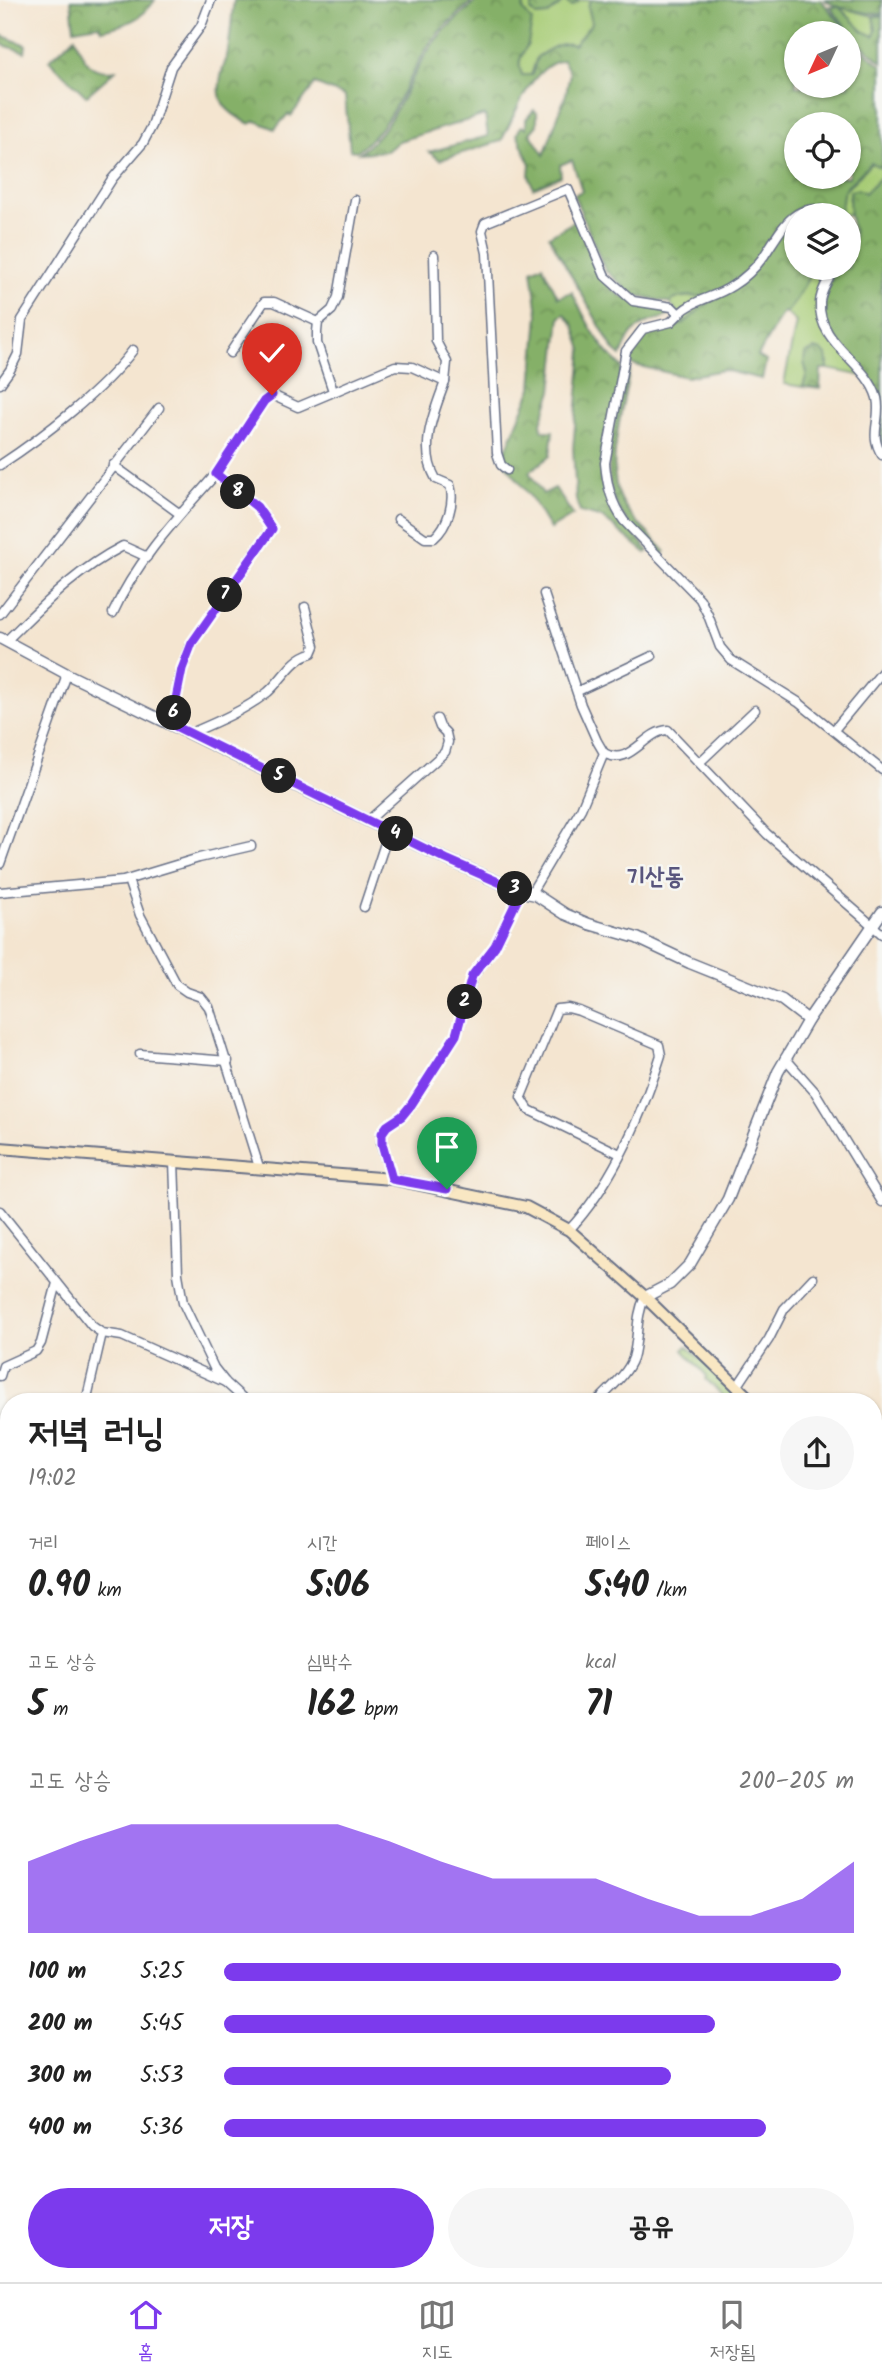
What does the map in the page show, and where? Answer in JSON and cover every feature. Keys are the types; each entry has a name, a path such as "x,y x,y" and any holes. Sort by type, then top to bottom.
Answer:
{"main road":[{"path":"0,1148 392,1179 526,1207 569,1230 645,1297 743,1393"}],"street":[{"path":"0,384 18,354 22,320 112,179 143,143 152,126 171,67 201,26 211,0"},
{"path":"507,470 501,465 497,453 487,253 482,231 485,223 568,189 605,276 633,301 672,307 679,314"},
{"path":"333,391 317,343 318,322 332,310 338,297 355,200"},
{"path":"784,225 762,259 747,275 732,286 690,304 671,322 643,329 626,351 605,463 606,482 614,507 624,521 699,599 720,647 732,660 798,702 882,769"},
{"path":"398,519 425,538 434,538 443,527 453,497 450,485 436,479 432,472 428,444 432,415 445,382 447,362 436,341 434,254"},
{"path":"830,280 820,301 821,316 827,332 861,371 876,395 879,409 876,446 882,455"},
{"path":"230,353 264,302 274,302 318,322"},
{"path":"0,465 117,372 133,350"},
{"path":"113,613 126,584 180,514 216,474 264,401 272,395 298,407 395,366 412,367 445,382"},
{"path":"0,614 113,464 159,408"},
{"path":"113,464 180,514"},
{"path":"171,724 182,669 192,643 272,529 257,507 216,474"},
{"path":"147,556 123,546 105,555 83,569 3,639 67,674 389,831 526,893 565,914 611,932 637,938 690,963 782,1000 808,1020"},
{"path":"544,594 581,705 604,753 613,757 623,756 659,730 668,730 767,834 878,931"},
{"path":"191,733 229,716 258,698 278,682 295,662 312,653 315,646 305,607"},
{"path":"578,691 652,656"},
{"path":"834,730 882,672"},
{"path":"0,864 67,674"},
{"path":"700,762 755,710"},
{"path":"369,820 445,752 448,742 446,733 439,727 437,719"},
{"path":"392,1179 382,1144 382,1133 411,1105 456,1035 472,976 495,946 581,809 604,753"},
{"path":"364,907 389,831"},
{"path":"0,890 128,880 199,858 251,846"},
{"path":"128,880 140,915 177,985 201,997 209,1007 259,1167"},
{"path":"606,1393 633,1358 639,1308 645,1297 670,1284 690,1264 728,1199 785,1058 808,1020 878,931 882,912"},
{"path":"569,1230 580,1218 620,1154 634,1129 661,1055 659,1045 579,1011 557,1009 521,1097 530,1110 620,1154"},
{"path":"141,1054 228,1061"},
{"path":"785,1058 815,1092 882,1202"},
{"path":"174,1161 178,1274 183,1303 214,1368 237,1393"},
{"path":"0,1210 92,1326 102,1333 122,1336 225,1382"},
{"path":"737,1387 769,1339 784,1309 813,1278"},
{"path":"0,1376 3,1366 36,1351 57,1283"},
{"path":"88,1393 102,1333"}],"green space":[{"path":"71,0 155,0 132,21 102,30 98,25 74,29"},
{"path":"234,0 473,0 434,37 390,115 370,141 357,151 350,150 345,96 315,84 291,116 288,114 275,129 256,121 250,124 228,110 219,91 227,58"},
{"path":"477,0 525,0 523,10 532,21 520,67 522,75 532,75 537,57 559,45 574,45 592,23 588,6 591,0 821,0 839,21 784,21 784,98 861,98 861,48 882,66 882,168 871,163 861,173 861,112 784,112 784,189 846,189 842,203 784,203 784,222 759,259 733,283 716,294 684,297 670,303 632,294 605,270 574,195 582,191 572,160 560,165 561,176 533,188 529,175 530,164 517,134 521,126 526,128 526,119 534,110 537,113 537,125 530,133 544,155 566,94 570,73 563,60 551,64 533,81 501,141 440,160 429,152 488,136 485,115 399,141 387,151 359,153 383,130 425,56 449,25"},
{"path":"525,0 538,0 534,2 531,10 537,16 547,15 565,1 591,0 588,6 592,23 574,45 559,45 537,57 531,75 522,75 520,66 531,21 523,10"},
{"path":"577,0 578,2 571,6 565,1 547,15 536,16 531,10 534,2"},
{"path":"825,0 882,0 882,14 843,8"},
{"path":"830,7 839,7 853,21 841,21"},
{"path":"839,7 873,16 876,30 874,36 861,29 861,21 853,21"},
{"path":"873,16 882,16 882,62 861,45 861,29 874,36 876,30"},
{"path":"0,35 26,45 25,52 0,44"},
{"path":"75,37 88,64 99,70 116,70 86,96 49,60"},
{"path":"872,162 882,168 882,176 865,193 849,199 850,203 842,203 843,193 847,189 861,189 861,174"},
{"path":"882,176 882,445 879,438 881,397 831,332 824,318 822,299 832,280 861,280 861,203 849,203 850,191 858,189 865,193"},
{"path":"577,220 599,272 612,289 626,298 669,309 668,316 634,331 621,356 613,349 549,236"},
{"path":"784,231 784,280 807,280 794,303 786,313 783,312 758,356 766,361 762,379 723,370 686,377 626,363 630,349 643,333 683,324 701,308 730,290"},
{"path":"542,265 558,297 572,292 599,341 622,367 602,469 612,504 624,523 649,551 646,553 603,518 580,512 576,500 573,448 582,350 574,326 565,314 560,317 552,391 541,423 542,431 553,431 550,456 529,472 543,494 555,488 573,515 550,529 532,499 502,459 532,388 538,314 532,270"},
{"path":"807,280 836,280 863,376 828,369 828,362 804,362 807,373 803,387 784,384 796,322 786,313"},
{"path":"715,294 718,297 696,314 685,322 672,326 681,317 670,303 675,298"},
{"path":"814,349 826,355 828,369 821,369 820,389 803,387 807,373 805,354"},
{"path":"627,368 630,369 615,452 616,484 629,512 665,551 661,556 624,516 615,502 611,487 609,471 612,436"},
{"path":"687,1346 737,1393 720,1393 683,1350"}],"district":[{"name":"기산동","path":"655,876"}],"route":[{"path":"272,395 264,401 216,474 257,507 272,529 192,643 182,669 171,724 446,859 521,892 495,946 472,976 456,1035 411,1105 382,1133 382,1144 392,1179 447,1189"}]}
